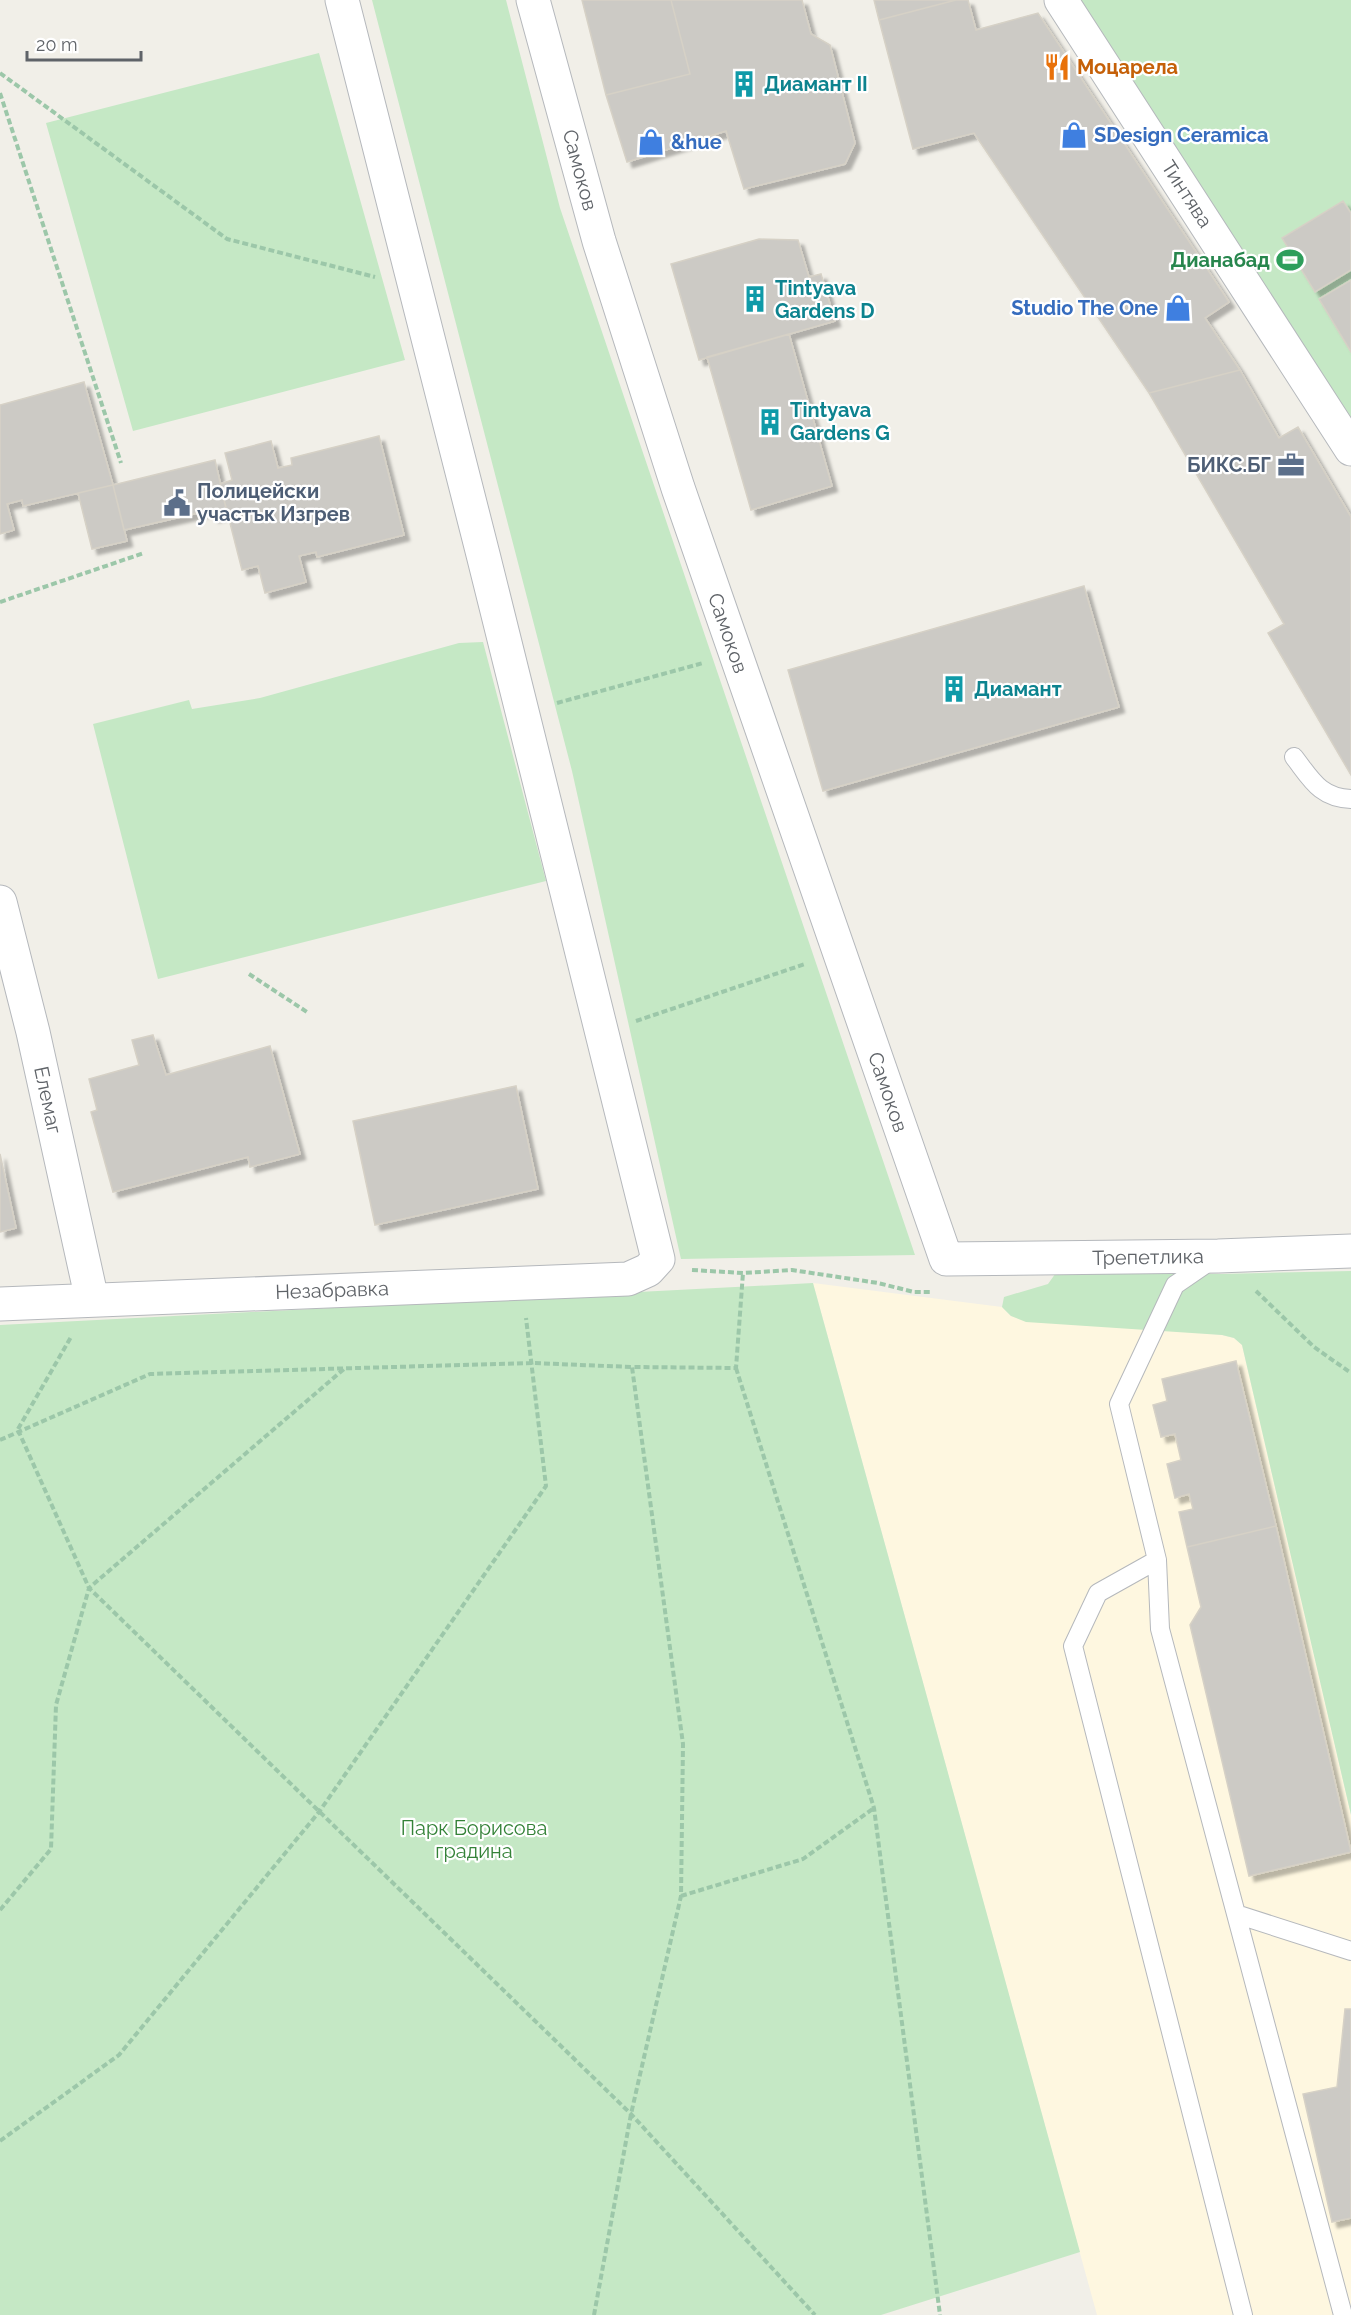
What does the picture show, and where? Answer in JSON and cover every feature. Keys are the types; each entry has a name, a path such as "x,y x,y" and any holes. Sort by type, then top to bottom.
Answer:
{"street":[{"path":"342,0 525,712 579,943 603,1032"},
{"name":"Самоков","path":"533,0 599,241 678,488 946,1259"},
{"name":"Тинтява","path":"1061,0 1351,449"},
{"name":"Елемаг","path":"0,902 33,1032 92,1300"},
{"name":"Незабравка","path":"0,1304 628,1279 648,1270 658,1259 603,1032"},
{"name":"Трепетлика","path":"946,1259 1218,1256 1351,1251"}],"lane":[{"path":"1294,757 1318,789 1341,798 1351,798"},
{"path":"1218,1256 1175,1285 1119,1404 1156,1560 1160,1629 1343,2315"},
{"path":"1156,1560 1098,1593 1073,1646 1243,2315"},
{"path":"1236,1914 1351,1951"}],"path":[{"path":"0,73 227,239 416,287"},
{"path":"0,93 121,463"},
{"path":"0,602 144,553"},
{"path":"525,712 683,670"},
{"path":"603,1032 840,952"},
{"path":"249,974 307,1012"},
{"path":"1218,1256 1314,1347 1351,1373"},
{"path":"743,1273 736,1368 874,1808 940,2315"},
{"path":"0,2141 119,2055 319,1812 546,1486 521,1283"},
{"path":"18,1430 92,1300"},
{"path":"0,1440 18,1430 150,1374 532,1363 736,1368"},
{"path":"594,2315 631,2114 681,1896 683,1744 632,1367"},
{"path":"0,1910 51,1849 56,1705 89,1588 344,1369"},
{"path":"18,1430 89,1588 631,2114 814,2315"},
{"path":"681,1896 803,1859 874,1808"}],"shaded area":[{"path":"813,1283 1002,1307 1011,1316 1222,1335 1234,1338 1242,1345 1351,1815 1351,2315 1097,2315"}],"green space":[{"path":"372,0 506,0 560,208 915,1255 681,1259 572,771"},
{"name":"Дианабад","path":"1061,0 1351,0 1351,449"},
{"path":"319,53 405,360 133,431 46,123"},
{"path":"483,642 546,881 158,979 93,724 189,700 192,709 260,698 459,643"},
{"path":"1058,1270 1221,1274 1351,1271 1351,1815 1242,1345 1234,1338 1222,1335 1026,1322 1011,1316 1002,1307 1004,1297 1048,1284"},
{"name":"Парк Борисова градина","path":"813,1283 1080,2252 881,2315 0,2315 0,1325"}],"building":[{"path":"582,0 671,0 690,74 606,95"},
{"name":"Диамант II","path":"671,0 802,0 811,34 830,45 855,143 845,164 744,189 726,131 627,162 606,95 690,74"},
{"path":"874,0 956,0 879,20"},
{"path":"956,0 968,0 976,30 1038,13 1229,302 1205,318 1240,370 1149,393 974,133 913,149 879,20"},
{"path":"1343,201 1351,213 1351,270 1315,292 1282,238"},
{"name":"Tintyava Gardens D","path":"759,239 798,240 809,277 821,274 835,321 699,360 671,264"},
{"path":"1351,280 1351,352 1319,299"},
{"name":"Tintyava Gardens G","path":"789,334 832,486 751,510 707,357"},
{"path":"1240,370 1279,438 1298,427 1351,517 1351,775 1268,633 1284,624 1149,393"},
{"path":"84,382 113,485 23,506 22,500 7,504 14,530 0,534 0,405"},
{"path":"379,436 404,535 317,557 316,552 299,556 306,582 265,593 258,566 242,570 220,484 232,480 225,453 271,441 278,468 292,465 291,458"},
{"path":"215,460 227,513 213,517 211,510 124,530 113,485"},
{"path":"113,485 127,541 92,549 78,493"},
{"name":"Диамант","path":"1084,586 1119,707 823,791 788,670"},
{"path":"153,1035 166,1075 270,1046 300,1154 250,1167 248,1157 113,1192 91,1112 97,1110 89,1079 139,1065 132,1040"},
{"path":"516,1086 538,1189 375,1225 353,1121"},
{"path":"0,1154 16,1228 0,1232"},
{"path":"1236,1361 1276,1526 1187,1547 1179,1512 1193,1509 1189,1494 1175,1498 1167,1464 1181,1460 1175,1434 1161,1437 1153,1405 1167,1401 1162,1379"},
{"path":"1276,1526 1351,1852 1249,1876 1190,1625 1201,1607 1187,1547"},
{"path":"1345,2009 1351,2009 1351,2218 1332,2222 1303,2094 1337,2087"}],"place":[{"name":"Моцарела","path":"1057,67"},
{"name":"Диамант II","path":"744,84"},
{"name":"SDesign Ceramica","path":"1074,135"},
{"name":"&hue","path":"651,142"},
{"name":"Дианабад","path":"1290,260"},
{"name":"Tintyava Gardens D","path":"755,299"},
{"name":"Studio The One","path":"1178,308"},
{"name":"Tintyava Gardens G","path":"770,422"},
{"name":"БИКС.БГ","path":"1291,465"},
{"name":"Полицейски участък Изгрев","path":"177,503"},
{"name":"Диамант","path":"954,689"}]}
